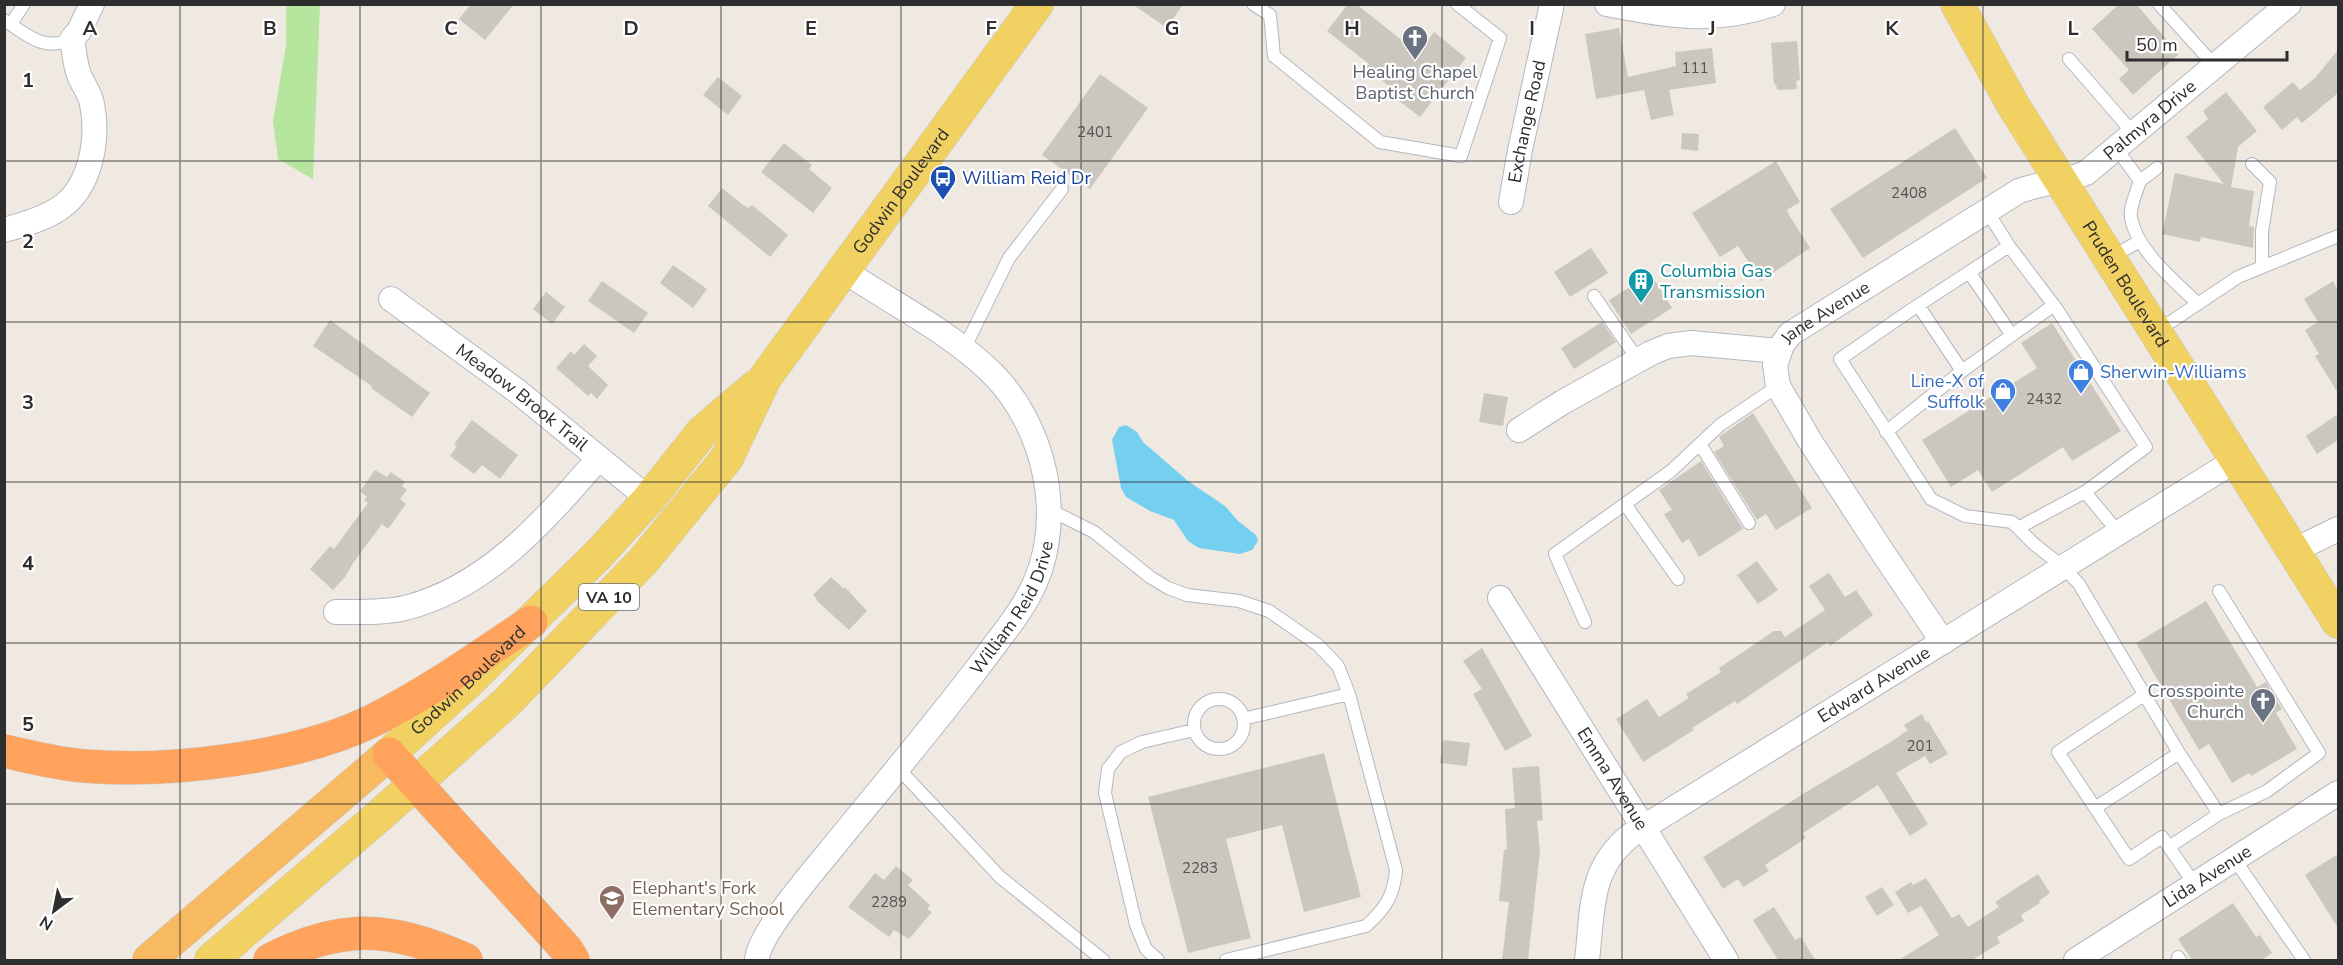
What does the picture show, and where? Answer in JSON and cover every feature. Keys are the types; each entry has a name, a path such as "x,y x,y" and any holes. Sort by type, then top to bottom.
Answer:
{"highway":[{"path":"4,751 37,759 85,766 143,767 226,761 268,753 319,740 369,722 432,688 531,622"},
{"path":"388,754 566,949 573,960"},
{"name":"Godwin Boulevard","path":"148,960 388,754"},
{"path":"270,960 315,941 346,934 372,933 404,937 435,946 465,960"}],"main road":[{"name":"Godwin Boulevard","path":"211,960 507,702 644,560 727,458 765,378 1038,4"},
{"name":"Pruden Boulevard","path":"1957,4 2013,105 2338,622"},
{"name":"Godwin Boulevard","path":"388,754 531,622 650,499 702,432 765,378"}],"street":[{"path":"4,230 22,226 60,208 73,196 82,181 93,151 92,105 79,73 72,39 80,31 92,4"},
{"name":"Exchange Road","path":"1511,201 1552,4"},
{"path":"1607,4 1685,17 1718,17 1750,12 1773,4"},
{"name":"Palmyra Drive","path":"2061,181 2086,173 2289,4"},
{"name":"Jane Avenue","path":"1519,430 1638,360 1668,346 1691,343 1779,351 1790,334 1912,260 2019,191 2038,184 2061,181"},
{"name":"William Reid Drive","path":"757,960 763,940 815,869 962,689 1022,608 1035,582 1044,554 1048,531 1043,466 1034,434 1015,400 992,374 964,349 843,270"},
{"name":"Meadow Brook Trail","path":"392,298 517,391 650,499"},
{"path":"1779,351 1775,365 1778,386 1864,525 1943,642"},
{"path":"336,612 379,612 403,609 432,600 459,586 508,553 544,521 599,458"},
{"name":"Edward Avenue","path":"1587,960 1595,890 1600,872 1612,851 1643,827 2236,460"},
{"path":"2294,551 2338,529"},
{"name":"Emma Avenue","path":"1500,598 1726,960"},
{"name":"Lida Avenue","path":"2076,960 2338,793"}],"lane":[{"path":"24,4 8,22 35,40 47,44 60,44 72,39"},
{"path":"1253,4 1271,10 1274,57 1380,142 1461,156 1500,38 1457,4"},
{"path":"2158,4 2215,66"},
{"path":"2069,59 2125,141 2140,181 2130,216 2140,241 2162,269 2198,304"},
{"path":"2252,164 2271,182 2262,231 2262,266"},
{"path":"2140,181 2157,168"},
{"path":"964,349 1009,258 1062,189"},
{"path":"1987,211 2009,246 2054,305 2146,447 2085,492 2018,528"},
{"path":"2155,332 2238,277 2338,236"},
{"path":"2109,258 2140,241"},
{"path":"2009,246 1840,359 1931,500 1965,516 2012,522 2079,584 2179,753 2219,814"},
{"path":"1969,272 2011,334"},
{"path":"1594,296 1638,360"},
{"path":"1918,305 1962,371"},
{"path":"1886,432 1962,371 2054,305"},
{"path":"1585,622 1555,554 1671,471 1720,425 1778,386"},
{"path":"1700,444 1749,523"},
{"path":"2085,492 2118,532"},
{"path":"1625,504 1678,579"},
{"path":"1048,509 1094,532 1150,578 1168,588 1187,595 1239,601 1269,611 1318,645 1338,666 1349,694 1396,870 1395,888 1381,912 1366,926 1226,960"},
{"path":"2169,847 2219,814 2267,791 2319,753 2219,591"},
{"path":"1243,719 1349,694"},
{"path":"2144,695 2058,752 2129,859 2162,837 2195,885"},
{"path":"1213,700 1228,701 1235,705 1243,719 1241,735 1228,747 1220,749 1204,744 1194,730 1196,714 1200,708 1213,700"},
{"path":"1158,960 1146,949 1136,925 1105,792 1108,769 1120,752 1142,742 1194,730"},
{"path":"2095,808 2179,753"},
{"path":"898,768 999,877 1103,960"},
{"path":"2235,860 2304,960"}],"green space":[{"path":"286,5 320,5 313,179 278,159 273,121 286,46"}],"water":[{"path":"1126,425 1137,432 1143,442 1188,481 1225,506 1238,521 1256,535 1258,541 1252,550 1240,554 1199,548 1188,541 1174,520 1150,511 1126,497 1121,488 1112,440 1119,427"}],"building":[{"path":"471,4 514,4 485,40 459,19"},
{"path":"1132,4 1183,4 1167,28"},
{"name":"Healing Chapel Baptist Church","path":"1348,4 1356,4 1418,53 1434,32 1466,58 1420,117 1386,91 1390,87 1366,68 1369,64 1327,31"},
{"path":"2119,4 2136,4 2179,54 2133,95 2119,79 2129,70 2092,29"},
{"path":"1619,28 1628,77 1676,66 1675,52 1712,48 1716,83 1669,90 1674,115 1651,120 1644,90 1596,99 1585,34"},
{"path":"1797,41 1800,80 1796,81 1797,89 1777,90 1776,84 1774,85 1771,43"},
{"path":"2338,50 2338,93 2302,123 2297,117 2282,130 2263,107 2293,82 2300,90 2315,78"},
{"path":"1100,74 1148,108 1090,189 1042,155"},
{"path":"718,77 742,96 728,115 703,95"},
{"path":"2226,92 2257,131 2238,147 2231,187 2254,191 2249,226 2254,227 2253,248 2201,237 2200,242 2162,234 2175,173 2224,184 2186,137 2208,119 2203,111"},
{"path":"1955,128 1987,178 1863,258 1830,209"},
{"path":"1682,133 1699,134 1698,151 1681,149"},
{"path":"784,143 812,165 809,169 832,188 813,213 761,172"},
{"path":"1776,161 1800,202 1787,210 1810,248 1761,281 1738,246 1720,257 1692,213"},
{"path":"722,188 743,205 749,208 752,205 788,235 770,257 708,206"},
{"path":"1591,248 1608,273 1570,297 1554,272"},
{"path":"673,265 707,289 693,308 660,283"},
{"name":"Columbia Gas Transmission","path":"1651,274 1672,308 1631,334 1609,300"},
{"path":"602,281 648,313 634,333 588,301"},
{"path":"2333,281 2338,291 2338,393 2315,356 2319,354 2305,330 2318,322 2304,299"},
{"path":"546,292 565,307 552,324 533,309"},
{"path":"330,320 430,393 412,417 371,388 372,386 313,346"},
{"path":"1602,322 1616,342 1574,369 1561,348"},
{"path":"2052,323 2121,431 2072,461 2063,447 1992,492 1978,470 1951,487 1922,440 2037,368 2021,343"},
{"path":"584,344 597,356 588,366 608,385 597,399 591,393 588,396 556,368 571,351 574,355"},
{"path":"1484,393 1508,397 1503,426 1479,422"},
{"path":"1753,413 1812,508 1776,530 1766,514 1757,520 1714,452 1724,446 1719,437"},
{"path":"2338,414 2338,440 2317,454 2306,436"},
{"path":"472,420 518,455 500,479 482,465 474,474 450,456 457,446 454,444"},
{"path":"1701,461 1743,529 1699,557 1689,539 1682,543 1664,514 1672,510 1659,490"},
{"path":"375,470 387,477 391,472 405,482 402,486 407,490 400,499 406,504 388,529 382,524 345,577 333,590 310,569 330,546 334,549 368,503 364,500 367,497 360,491"},
{"path":"1757,561 1778,590 1758,604 1737,575"},
{"path":"1829,573 1845,597 1856,590 1873,615 1830,646 1828,642 1737,704 1735,701 1643,762 1616,719 1647,699 1659,717 1689,698 1686,694 1721,672 1719,668 1774,631 1781,631 1785,637 1825,610 1809,586"},
{"path":"831,577 844,589 845,587 867,611 849,630 813,595"},
{"path":"2206,601 2257,687 2266,682 2282,709 2276,713 2297,749 2251,776 2249,773 2232,783 2209,744 2199,750 2136,643"},
{"path":"1482,648 1532,736 1505,751 1473,694 1482,689 1463,661"},
{"path":"1922,714 1948,754 1930,764 1925,756 1896,773 1928,824 1910,836 1878,785 1803,833 1806,838 1765,865 1769,871 1743,887 1738,879 1723,889 1703,857 1894,740 1908,730 1904,725"},
{"path":"1443,740 1470,743 1467,766 1440,763"},
{"path":"1324,753 1361,897 1304,912 1282,825 1226,839 1251,938 1188,953 1148,797"},
{"path":"1539,766 1543,820 1537,821 1540,851 1528,960 1502,960 1509,902 1499,901 1504,849 1507,850 1505,809 1515,808 1512,768"},
{"path":"2338,854 2338,928 2305,875"},
{"path":"896,866 913,880 908,885 930,905 927,909 932,912 909,939 894,930 889,937 848,907 875,873 884,880"},
{"path":"2038,874 2050,893 2039,901 2040,903 2021,915 2024,921 1997,937 2000,943 1972,960 1899,960 1939,935 1921,906 1908,913 1895,892 1911,882 1913,885 1926,878 1952,918 1959,914 1968,927 1999,907 1995,902"},
{"path":"1882,887 1894,905 1877,916 1865,897"},
{"path":"2233,903 2256,937 2260,935 2272,953 2262,960 2192,960 2178,939"},
{"path":"1774,907 1795,940 1801,937 1815,960 1778,960 1753,920"}],"place":[{"name":"Healing Chapel Baptist Church","path":"1415,61"},
{"name":"William Reid Dr","path":"943,201"},
{"name":"Columbia Gas Transmission","path":"1641,304"},
{"name":"Sherwin-Williams","path":"2081,395"},
{"name":"Line-X of Suffolk","path":"2003,414"},
{"name":"Crosspointe Church","path":"2263,724"},
{"name":"Elephant's Fork Elementary School","path":"612,921"}]}
